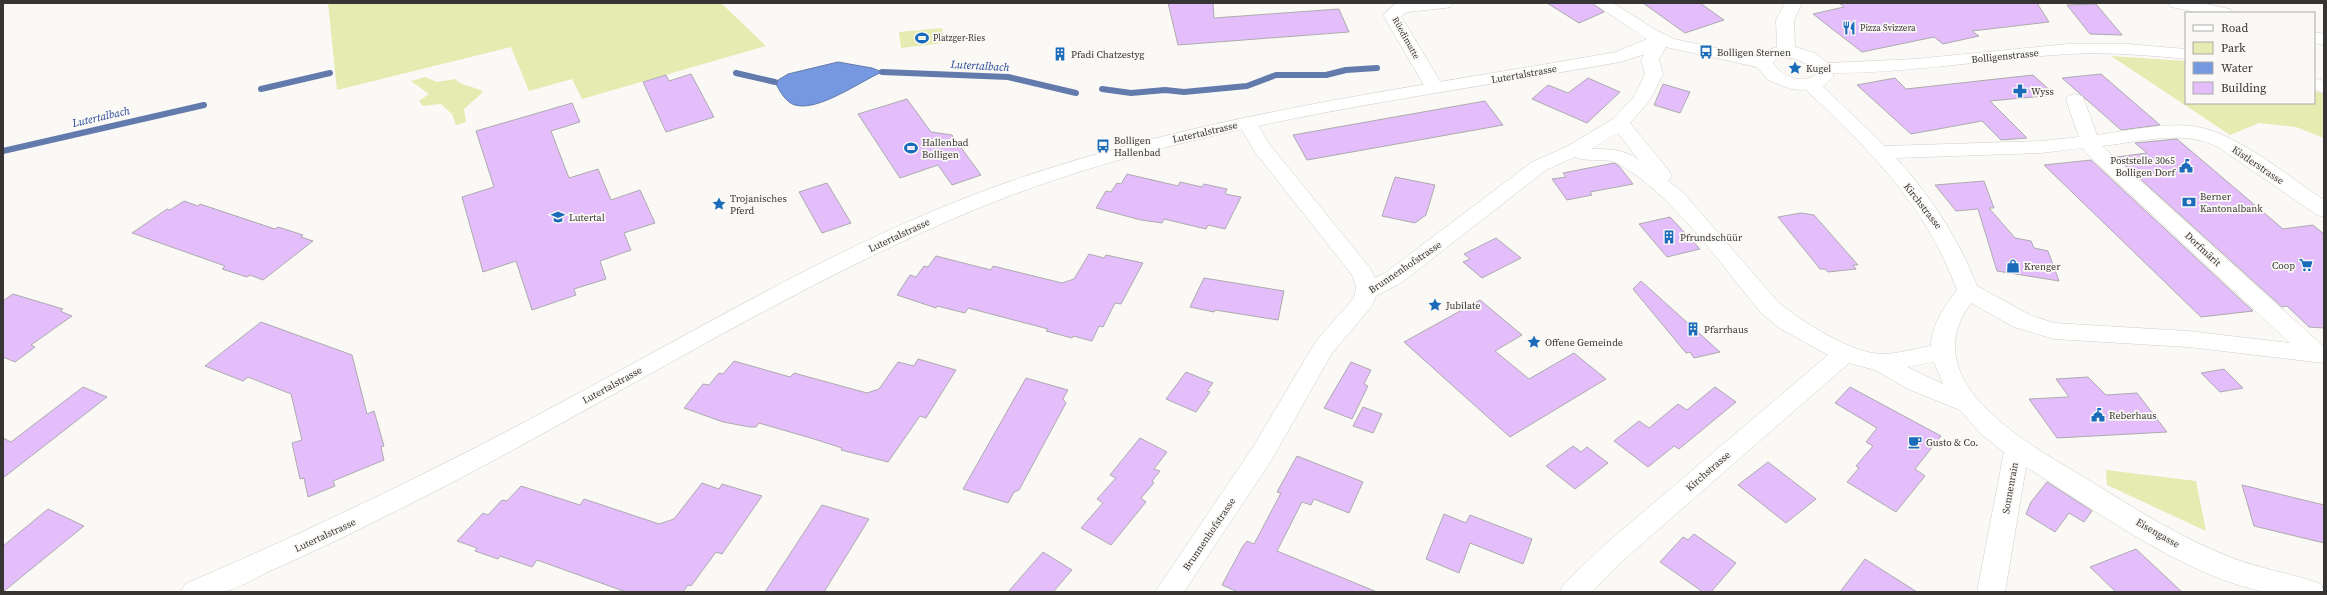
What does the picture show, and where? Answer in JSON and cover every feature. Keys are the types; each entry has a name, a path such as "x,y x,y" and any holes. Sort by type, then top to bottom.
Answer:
{"street":[{"name":"Rüedimatte","path":"1435,88 1392,15 1402,7 1445,3"},
{"path":"1601,3 1661,39 1699,50 1764,63 1770,73 1784,81 1810,84 1821,80 1824,77 1823,68 1809,57 1787,51 1768,56 1764,63"},
{"path":"1787,51 1783,23 1786,14 1794,3"},
{"path":"2177,3 2219,12"},
{"name":"Lutertalstrasse","path":"195,592 315,540 401,498 788,290 930,221 1001,192 1108,156 1246,123 1435,88 1620,57 1643,49 1661,39"},
{"name":"Brunnenhofstrasse","path":"1169,592 1200,549 1262,454 1324,347 1360,305 1367,291 1394,278 1529,174 1550,160 1575,150 1620,123 1641,100 1651,81 1654,74 1650,60 1661,39"},
{"name":"Bolligenstrasse","path":"1823,68 1882,68 2069,49 2124,48 2185,54"},
{"name":"Kirchstrasse","path":"1810,84 1880,152 1938,224 1955,256 1968,291"},
{"name":"Dorfmärit","path":"2075,100 2093,149 2321,355"},
{"path":"1246,123 1262,148 1362,273 1366,281 1367,291"},
{"path":"1620,123 1662,175 1675,196 1770,308 1789,323 1845,354 1882,363 1916,383 1969,404"},
{"name":"Kistlerstrasse","path":"2091,142 2186,131 2210,136 2225,143 2324,210"},
{"path":"1880,152 2041,148 2091,142"},
{"path":"1575,150 1587,155 1611,155 1623,158 1675,196"},
{"path":"1969,404 1952,378 1943,352 1944,332 1947,322 1968,291 2022,321 2054,331 2193,340 2321,355"},
{"path":"1882,363 1943,352"},
{"name":"Kirchstrasse","path":"1574,592 1611,555 1845,354"},
{"name":"Sonnenrain","path":"1969,404 1990,427 2017,448 1991,592"},
{"name":"Eisengasse","path":"2017,448 2110,505 2208,560 2252,576 2311,592"}],"green space":[{"path":"328,3 721,3 766,46 582,99 572,79 529,91 511,47 337,90"},
{"name":"Platzger-Ries","path":"942,28 944,43 901,48 899,32"},
{"path":"2111,56 2185,61 2185,104 2315,104 2315,91 2324,94 2324,138 2296,127 2259,123 2230,135"},
{"path":"425,77 437,82 455,79 458,82 483,92 464,109 466,122 456,125 452,114 441,104 423,106 419,101 429,94 411,81"},
{"path":"2106,470 2196,481 2206,531 2107,485"}],"water":[{"path":"838,62 872,68 882,72 827,100 804,106 795,105 789,102 783,96 775,82 788,74"}],"building":[{"path":"1168,3 1213,3 1214,18 1339,9 1349,32 1178,45"},
{"path":"1547,3 1592,3 1604,12 1579,23"},
{"path":"1643,3 1700,3 1724,20 1685,33"},
{"path":"1839,3 2037,3 2049,22 1972,31 1979,36 1943,44 1934,37 1862,52 1813,14 1844,7"},
{"path":"2096,4 2122,35 2090,34 2067,5"},
{"path":"691,74 714,117 666,132 643,82 666,75 669,81"},
{"path":"2101,74 2160,125 2121,130 2062,78"},
{"path":"2033,75 2055,95 1990,101 2027,138 2001,140 1982,121 1911,134 1857,85 1895,78 1906,89"},
{"path":"1588,78 1620,92 1587,123 1532,99 1548,85 1568,93"},
{"path":"1663,84 1690,92 1680,113 1654,105"},
{"name":"Hallenbad Bolligen","path":"907,99 931,132 952,135 981,175 952,185 938,165 900,178 858,114"},
{"path":"1485,101 1503,125 1307,160 1293,135"},
{"path":"572,103 580,122 551,131 569,178 598,169 611,200 640,190 655,223 624,233 631,250 600,261 606,279 574,289 576,295 532,310 516,261 483,272 462,197 494,187 476,131"},
{"path":"2177,139 2283,229 2313,225 2324,234 2324,328 2309,327 2287,306 2282,307 2116,157 2147,153 2135,143"},
{"path":"2091,160 2253,311 2201,317 2044,165"},
{"path":"1614,163 1619,166 1633,184 1590,192 1592,195 1567,200 1552,179 1566,177 1563,173"},
{"path":"1127,174 1178,186 1180,182 1202,187 1204,184 1227,189 1225,194 1241,197 1225,229 1208,225 1206,229 1164,219 1162,223 1141,220 1096,208 1106,191 1111,192 1117,183 1121,184"},
{"path":"1395,177 1435,185 1426,215 1415,223 1382,216"},
{"path":"1984,181 1994,208 1989,208 2015,238 2031,241 2034,248 2048,251 2059,281 1997,271 1978,209 1956,211 1935,185"},
{"path":"827,183 851,223 822,233 799,192"},
{"path":"184,201 198,206 200,204 275,229 278,227 303,235 301,237 313,241 263,280 250,275 247,277 222,269 225,266 132,233 167,209 170,210"},
{"path":"1801,213 1814,215 1858,265 1853,265 1856,269 1828,272 1825,269 1820,269 1778,217"},
{"name":"Pfrundschüür","path":"1670,217 1700,249 1667,257 1639,224"},
{"path":"1496,238 1521,258 1482,278 1463,262 1470,259 1464,254"},
{"path":"1089,254 1104,258 1106,255 1143,263 1121,304 1115,303 1103,327 1099,326 1092,341 1073,336 1072,338 1046,331 1048,329 968,308 965,313 937,306 936,308 897,295 910,275 916,277 924,266 928,267 936,256 991,270 993,266 1062,283 1074,279"},
{"path":"1204,278 1284,291 1278,320 1215,310 1214,312 1190,307"},
{"path":"1641,281 1720,352 1694,358 1690,352 1686,353 1633,289"},
{"path":"13,294 63,309 60,311 72,316 31,345 35,347 15,362 3,357 3,301"},
{"path":"1480,300 1522,335 1495,351 1529,379 1574,353 1606,379 1510,437 1404,342"},
{"path":"261,322 352,355 367,414 374,411 384,446 381,447 384,460 333,481 335,486 308,497 304,478 300,479 292,443 302,440 291,394 248,377 243,381 205,366"},
{"path":"918,359 956,370 926,418 920,416 888,462 841,450 842,448 759,423 756,427 750,427 723,422 684,408 703,384 709,385 719,373 723,374 734,361 790,377 794,373 867,393 879,389 898,362 914,366"},
{"path":"1351,362 1371,370 1364,384 1368,386 1352,419 1324,408"},
{"path":"2224,369 2243,388 2220,392 2201,373"},
{"path":"1186,372 1213,383 1207,391 1210,392 1196,412 1166,399"},
{"name":"Reberhaus","path":"2088,377 2106,395 2137,393 2167,432 2057,438 2029,399 2069,397 2056,379"},
{"path":"1026,378 1068,390 1063,399 1066,403 1019,490 1014,492 1008,503 963,489"},
{"path":"83,387 107,397 3,478 3,438 11,442"},
{"path":"1715,387 1736,402 1679,449 1674,446 1648,467 1614,441 1639,421 1649,428 1678,404 1687,410"},
{"path":"1850,387 1941,436 1915,469 1925,476 1896,512 1847,482 1859,468 1856,466 1873,446 1866,442 1877,428 1835,403"},
{"path":"1363,407 1382,414 1373,433 1353,426"},
{"path":"1140,438 1167,452 1154,469 1160,471 1152,481 1154,483 1141,498 1146,502 1111,545 1081,528 1103,503 1097,499 1116,478 1110,475"},
{"path":"1573,446 1581,452 1587,447 1608,463 1575,489 1546,466"},
{"path":"1297,456 1363,482 1349,513 1314,499 1311,505 1302,502 1277,551 1377,592 1238,592 1222,585 1243,546 1247,541 1254,544 1281,493 1277,492"},
{"path":"1768,462 1816,499 1786,523 1738,485"},
{"path":"2047,482 2092,511 2084,522 2069,513 2055,532 2026,514 2031,502"},
{"path":"702,483 719,489 722,484 762,496 722,554 716,552 691,586 688,585 683,592 626,592 537,560 532,567 500,556 498,559 475,551 477,548 457,541 483,513 488,515 502,500 507,501 521,486 580,505 584,499 659,524 674,519"},
{"path":"2242,485 2324,505 2324,543 2254,526"},
{"path":"822,505 869,519 824,592 765,592"},
{"path":"48,509 84,526 3,592 3,546"},
{"path":"1444,514 1466,523 1470,515 1532,539 1523,564 1470,543 1459,573 1426,559"},
{"path":"1694,534 1736,563 1711,592 1703,592 1660,562 1683,537 1688,540"},
{"path":"2136,549 2182,592 2116,592 2090,567"},
{"path":"1043,552 1072,570 1053,592 1008,592"},
{"path":"1865,559 1917,592 1840,592"}],"waterway":[{"path":"1102,89 1131,93 1165,90 1184,92 1247,86 1276,75 1326,75 1346,70 1377,68"},
{"name":"Lutertalbach","path":"882,72 1008,77 1076,93"},
{"path":"261,89 330,73"},
{"path":"736,73 775,82"},
{"name":"Lutertalbach","path":"3,151 204,105"}],"place":[{"name":"Pizza Svizzera","path":"1849,28"},
{"name":"Platzger-Ries","path":"922,38"},
{"name":"Bolligen Sternen","path":"1706,52"},
{"name":"Pfadi Chatzestyg","path":"1060,54"},
{"name":"Kugel","path":"1795,68"},
{"name":"Wyss","path":"2020,91"},
{"name":"Bolligen Hallenbad","path":"1103,146"},
{"name":"Hallenbad Bolligen","path":"911,148"},
{"name":"Poststelle 3065 Bolligen Dorf","path":"2186,166"},
{"name":"Berner Kantonalbank","path":"2189,202"},
{"name":"Trojanisches Pferd","path":"719,204"},
{"name":"Lutertal","path":"558,217"},
{"name":"Pfrundschüür","path":"1669,237"},
{"name":"Coop","path":"2306,265"},
{"name":"Krenger","path":"2013,266"},
{"name":"Jubilate","path":"1435,305"},
{"name":"Pfarrhaus","path":"1693,329"},
{"name":"Offene Gemeinde","path":"1534,342"},
{"name":"Reberhaus","path":"2098,415"},
{"name":"Gusto & Co.","path":"1915,442"}]}
